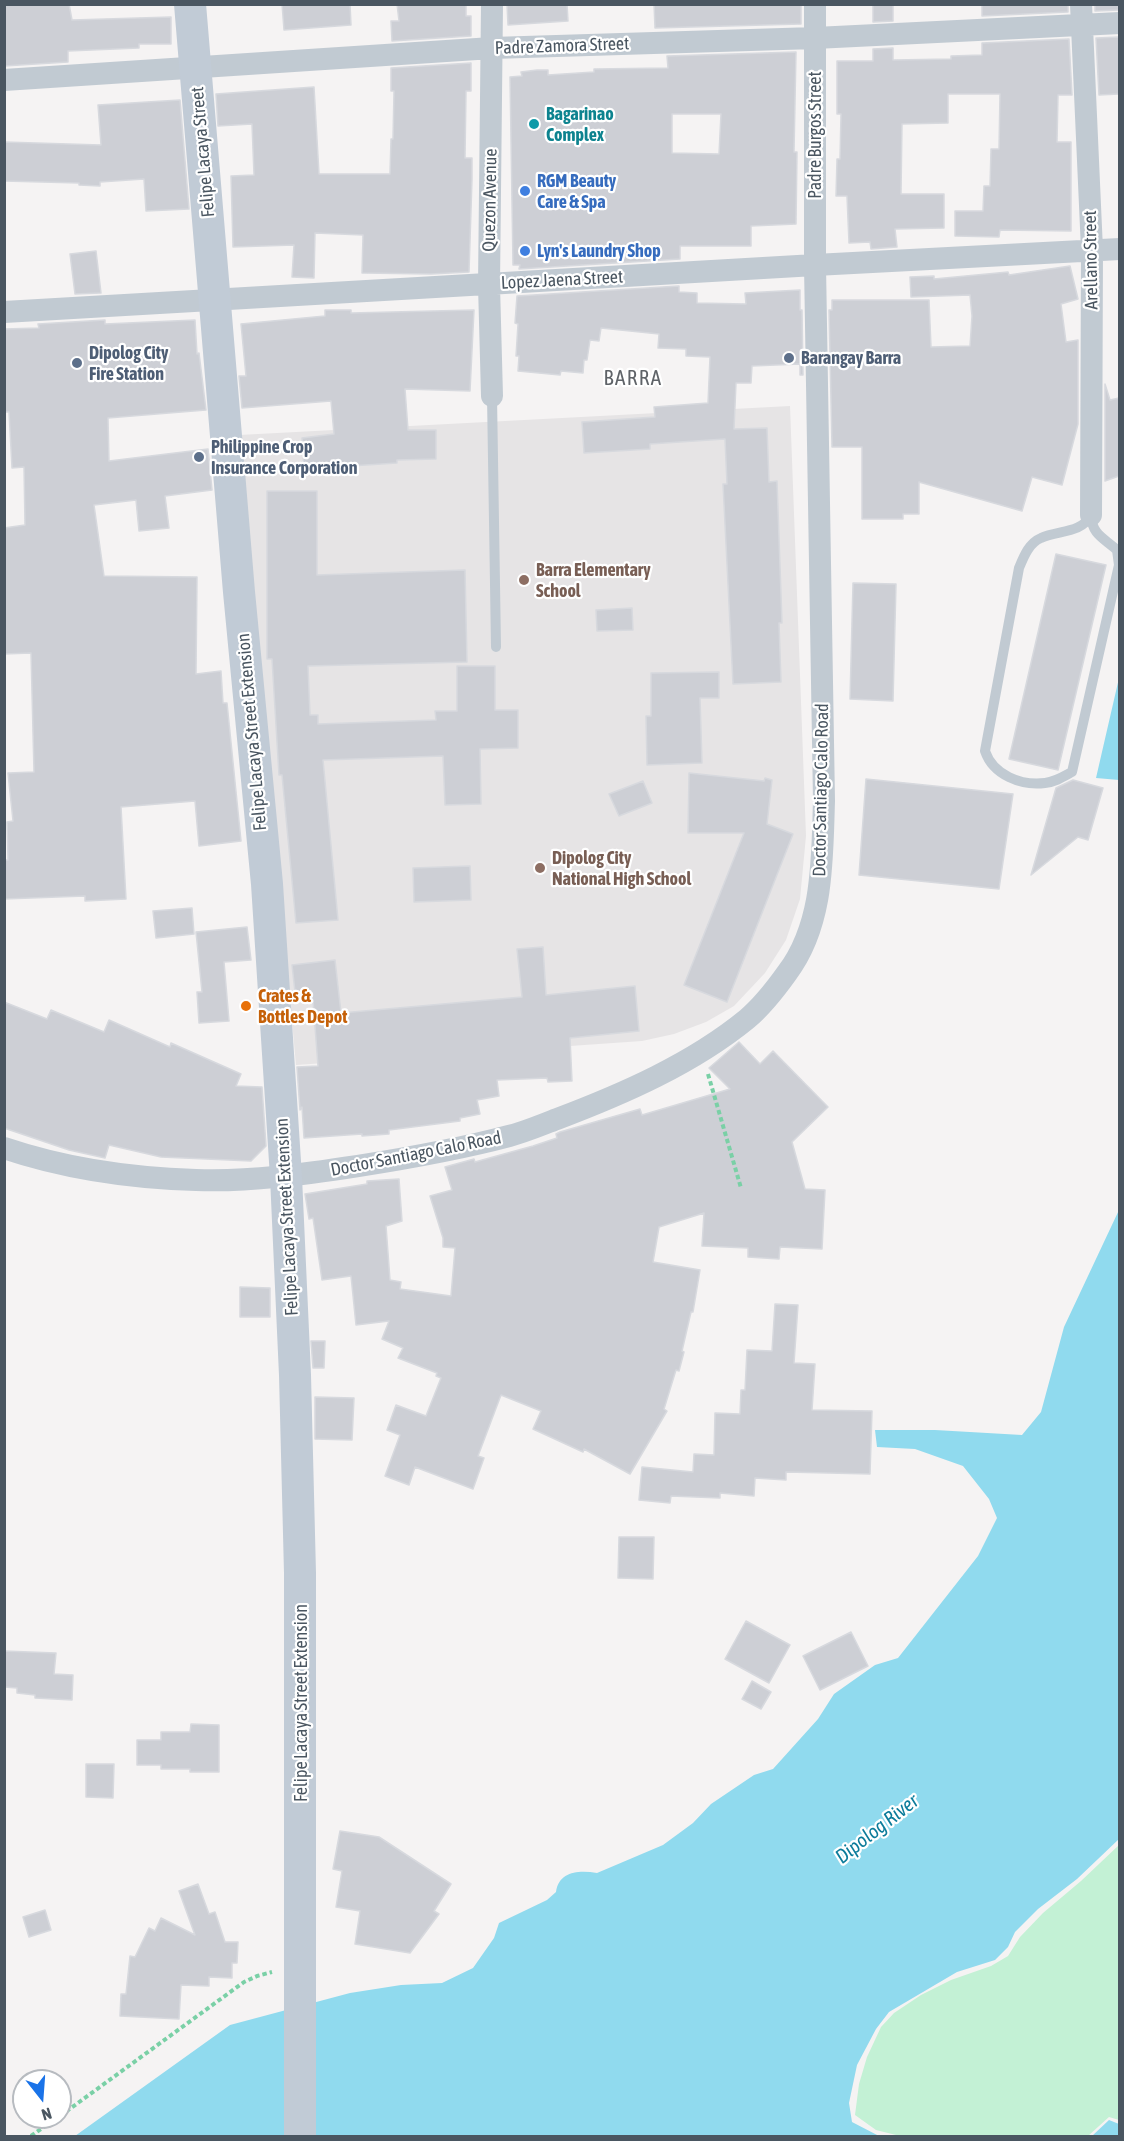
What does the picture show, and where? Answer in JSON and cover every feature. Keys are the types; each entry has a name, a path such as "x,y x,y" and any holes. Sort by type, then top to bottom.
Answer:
{"main road":[{"name":"Felipe Lacaya Street","path":"190,4 215,300"},
{"name":"Felipe Lacaya Street Extension","path":"215,300 238,580 267,884 286,1177 295,1375 300,1573 302,1772 300,2136"}],"street":[{"name":"Quezon Avenue","path":"492,4 489,285 492,396"},
{"name":"Padre Burgos Street","path":"815,4 815,265"},
{"name":"Padre Zamora Street","path":"4,80 492,48 815,38 1081,15 1119,23"},
{"name":"Arellano Street","path":"1081,15 1092,250 1091,515"},
{"name":"Lopez Jaena Street","path":"4,312 1119,249"},
{"name":"Doctor Santiago Calo Road","path":"4,1148 37,1159 94,1170 147,1177 198,1180 286,1177 424,1155 511,1136 579,1110 645,1082 701,1051 749,1018 788,972 805,941 816,907 821,874 824,801 815,265"}],"lane":[{"path":"492,396 496,646"},
{"path":"1091,515 1092,525 1101,538 1117,550 1119,566 1072,772 1060,779 1043,784 1004,776 988,761 985,752 1019,568 1024,554 1041,538 1081,526 1088,522 1091,515"}],"path":[{"path":"701,1051 741,1188"},
{"path":"72,2107 244,1982 264,1974 300,1970"}],"shaded area":[{"path":"790,406 806,836 800,899 786,940 765,973 734,1006 706,1022 674,1034 642,1041 296,1065 239,435"}],"green space":[{"path":"1119,1845 1119,2120 1109,2117 1088,2136 900,2136 876,2130 855,2115 859,2084 867,2057 881,2027 894,2013 921,1995 951,1980 991,1966 1008,1956 1020,1937 1043,1913"}],"water":[{"path":"1119,678 1119,780 1096,778"},
{"name":"Dipolog River","path":"1119,1210 1119,1839 1077,1879 1038,1909 1015,1932 1008,1947 995,1960 957,1972 889,2012 876,2029 857,2065 849,2103 852,2122 879,2136 75,2136 230,2025 350,1993 401,1985 442,1983 473,1968 494,1938 499,1923 547,1900 556,1892 561,1880 566,1876 577,1872 597,1873 663,1845 693,1823 711,1804 754,1775 773,1769 818,1719 834,1694 875,1665 898,1658 978,1556 997,1518 989,1499 963,1466 915,1449 877,1447 875,1430 935,1430 1022,1435 1041,1412 1064,1327"},
{"path":"1109,2120 1119,2124 1119,2136 1092,2136"}],"building":[{"path":"4,4 69,4 72,20 171,17 171,44 139,44 139,48 68,51 68,62 4,66"},
{"path":"282,4 350,4 351,25 284,30"},
{"path":"397,4 466,4 466,16 471,16 471,36 392,41 391,21 399,21"},
{"path":"507,4 567,4 568,21 508,25"},
{"path":"654,4 801,4 801,24 655,28"},
{"path":"873,4 893,4 893,21 873,22"},
{"path":"982,4 1068,4 1068,12 982,16"},
{"path":"1095,4 1119,4 1119,10 1095,11"},
{"path":"1119,37 1119,94 1099,95 1096,38"},
{"path":"1069,39 1072,95 1058,95 1057,142 1071,142 1071,231 1000,230 999,237 955,236 955,211 983,211 984,186 990,186 991,149 999,149 1000,94 948,94 948,123 902,124 901,194 944,194 944,228 895,229 897,247 871,249 870,242 849,243 847,196 836,196 841,114 837,114 837,61 873,61 873,49 893,48 893,60 951,59 951,56 982,55 982,43"},
{"path":"796,52 794,152 797,152 796,224 751,226 751,246 680,246 680,259 519,269 520,265 513,265 510,77 522,76 521,72 537,70 548,70 548,75 594,72 594,69 668,68 667,56","holes":["672,114 721,114 719,154 672,153"]},
{"path":"471,63 471,91 466,91 465,158 472,158 469,272 362,273 363,235 315,233 314,278 292,277 294,245 233,247 231,176 254,175 252,124 218,126 216,94 314,87 319,174 390,174 394,91 391,91 391,68"},
{"path":"180,100 189,209 146,211 144,179 100,182 100,186 79,185 79,183 4,181 4,142 101,145 98,105"},
{"path":"96,251 101,293 75,294 70,254"},
{"path":"1070,266 1078,299 1061,304 1066,342 1078,340 1078,424 1062,485 1032,477 1022,511 919,482 919,514 903,514 903,519 862,519 862,447 832,447 829,310 832,310 832,300 929,300 931,347 970,346 972,316 970,295 911,297 910,277 934,276 934,279 1008,272 1009,275"},
{"path":"679,286 679,292 697,293 697,303 746,304 745,293 800,290 803,375 800,375 800,364 752,366 751,383 736,383 734,429 767,428 769,482 777,481 782,623 779,623 781,682 733,684 723,484 727,484 725,439 650,444 650,449 584,453 582,422 655,417 654,407 708,403 710,357 686,356 686,349 658,348 659,334 601,328 599,341 590,340 583,373 561,371 560,375 518,371 519,356 516,356 518,324 515,323 517,296"},
{"path":"325,310 351,310 351,313 474,310 470,391 405,389 408,430 436,430 436,459 397,460 397,463 304,469 302,438 334,434 331,401 242,408 239,376 246,376 241,324 325,316"},
{"path":"105,320 105,324 195,320 197,354 199,353 206,410 108,418 109,461 208,449 212,490 165,496 169,528 139,531 136,500 94,505 104,576 197,577 196,674 221,671 223,703 227,703 241,841 199,846 195,801 121,807 126,899 85,901 85,896 4,899 4,860 8,860 7,822 13,821 8,773 34,772 31,653 4,654 4,528 25,525 24,467 12,468 9,412 4,412 4,329 39,328 38,324"},
{"path":"1105,384 1110,400 1119,398 1119,476 1105,481"},
{"path":"267,491 317,491 317,575 465,570 467,662 308,666 310,715 318,715 318,724 436,720 435,711 457,711 457,666 495,666 495,710 518,710 518,748 480,749 481,804 445,805 443,756 323,760 338,920 296,923 282,775 279,775 272,659 267,659"},
{"path":"1056,554 1106,565 1058,770 1009,759"},
{"path":"853,583 896,584 893,701 850,699"},
{"path":"632,608 633,630 597,631 596,610"},
{"path":"719,672 719,698 700,698 702,763 647,765 646,716 651,716 651,673"},
{"path":"689,773 772,780 767,824 793,834 727,1002 684,985 744,833 688,833"},
{"path":"866,779 1013,794 999,889 859,875"},
{"path":"1073,780 1103,788 1088,840 1078,837 1031,875 1056,788"},
{"path":"643,781 652,803 619,816 609,794"},
{"path":"470,866 471,900 414,902 413,868"},
{"path":"192,908 194,934 156,938 153,911"},
{"path":"247,927 251,960 224,962 229,1021 199,1023 197,992 202,992 196,932"},
{"path":"543,947 546,995 635,986 639,1031 570,1038 572,1081 548,1082 547,1078 497,1080 499,1096 477,1100 480,1114 460,1118 460,1121 389,1130 389,1134 304,1138 297,1067 318,1066 313,1000 296,1001 292,965 335,960 341,1013 522,997 517,949"},
{"path":"4,1002 47,1019 51,1010 104,1032 109,1020 170,1047 171,1043 241,1074 236,1086 262,1087 266,1146 251,1161 161,1157 109,1145 105,1158 69,1150 4,1128"},
{"path":"739,1042 760,1064 773,1051 828,1107 792,1142 805,1189 825,1190 822,1249 780,1247 779,1259 748,1257 748,1248 702,1246 704,1213 659,1227 653,1262 700,1270 693,1312 691,1312 682,1351 684,1352 664,1409 667,1411 630,1474 584,1449 583,1452 533,1429 541,1411 501,1395 478,1456 484,1458 473,1489 415,1467 409,1485 385,1476 400,1435 387,1430 396,1405 426,1416 441,1378 436,1376 437,1373 398,1358 403,1348 382,1339 389,1321 356,1325 351,1276 322,1280 313,1218 309,1219 305,1194 367,1184 367,1181 399,1179 402,1221 386,1226 390,1280 401,1282 400,1289 451,1296 455,1248 443,1247 443,1238 430,1196 452,1190 445,1167 474,1159 475,1162 533,1146 557,1138 556,1134 560,1132 640,1109 642,1115 730,1089 709,1068"},
{"path":"240,1287 270,1288 270,1317 240,1317"},
{"path":"775,1304 798,1305 794,1363 815,1364 812,1410 872,1411 870,1474 786,1472 786,1480 755,1478 754,1496 720,1493 720,1498 671,1496 670,1503 639,1500 642,1467 693,1472 694,1454 714,1455 715,1413 740,1414 741,1390 745,1390 747,1350 772,1351"},
{"path":"311,1341 325,1341 324,1368 313,1368"},
{"path":"315,1397 354,1398 352,1440 315,1439"},
{"path":"619,1537 654,1537 653,1579 618,1578"},
{"path":"746,1621 790,1645 769,1683 725,1659"},
{"path":"851,1632 868,1666 820,1690 803,1656"},
{"path":"4,1651 56,1653 54,1674 73,1675 72,1700 35,1698 35,1695 17,1693 17,1688 4,1687"},
{"path":"752,1681 771,1692 761,1709 742,1699"},
{"path":"191,1724 219,1725 219,1772 190,1772 190,1769 161,1769 161,1765 137,1765 137,1740 161,1740 161,1732 190,1732"},
{"path":"86,1764 114,1764 113,1798 86,1797"},
{"path":"340,1831 379,1837 451,1884 434,1911 439,1914 410,1953 355,1944 360,1911 336,1907 342,1871 333,1869"},
{"path":"198,1884 209,1914 215,1912 225,1942 238,1942 237,1963 232,1963 232,1978 209,1977 209,1986 181,1985 179,2019 120,2016 121,1994 126,1994 130,1956 135,1957 149,1928 155,1931 161,1918 195,1935 179,1891"},
{"path":"45,1910 51,1930 29,1937 23,1917"}],"place":[{"name":"Bagarinao Complex","path":"534,124"},
{"name":"RGM Beauty Care & Spa","path":"525,191"},
{"name":"Lyn's Laundry Shop","path":"525,251"},
{"name":"Barangay Barra","path":"789,358"},
{"name":"Dipolog City Fire Station","path":"77,363"},
{"name":"Philippine Crop Insurance Corporation","path":"199,457"},
{"name":"Barra Elementary School","path":"524,580"},
{"name":"Dipolog City National High School","path":"540,868"},
{"name":"Crates & Bottles Depot","path":"246,1006"}],"district":[{"name":"BARRA","path":"633,378"}]}
